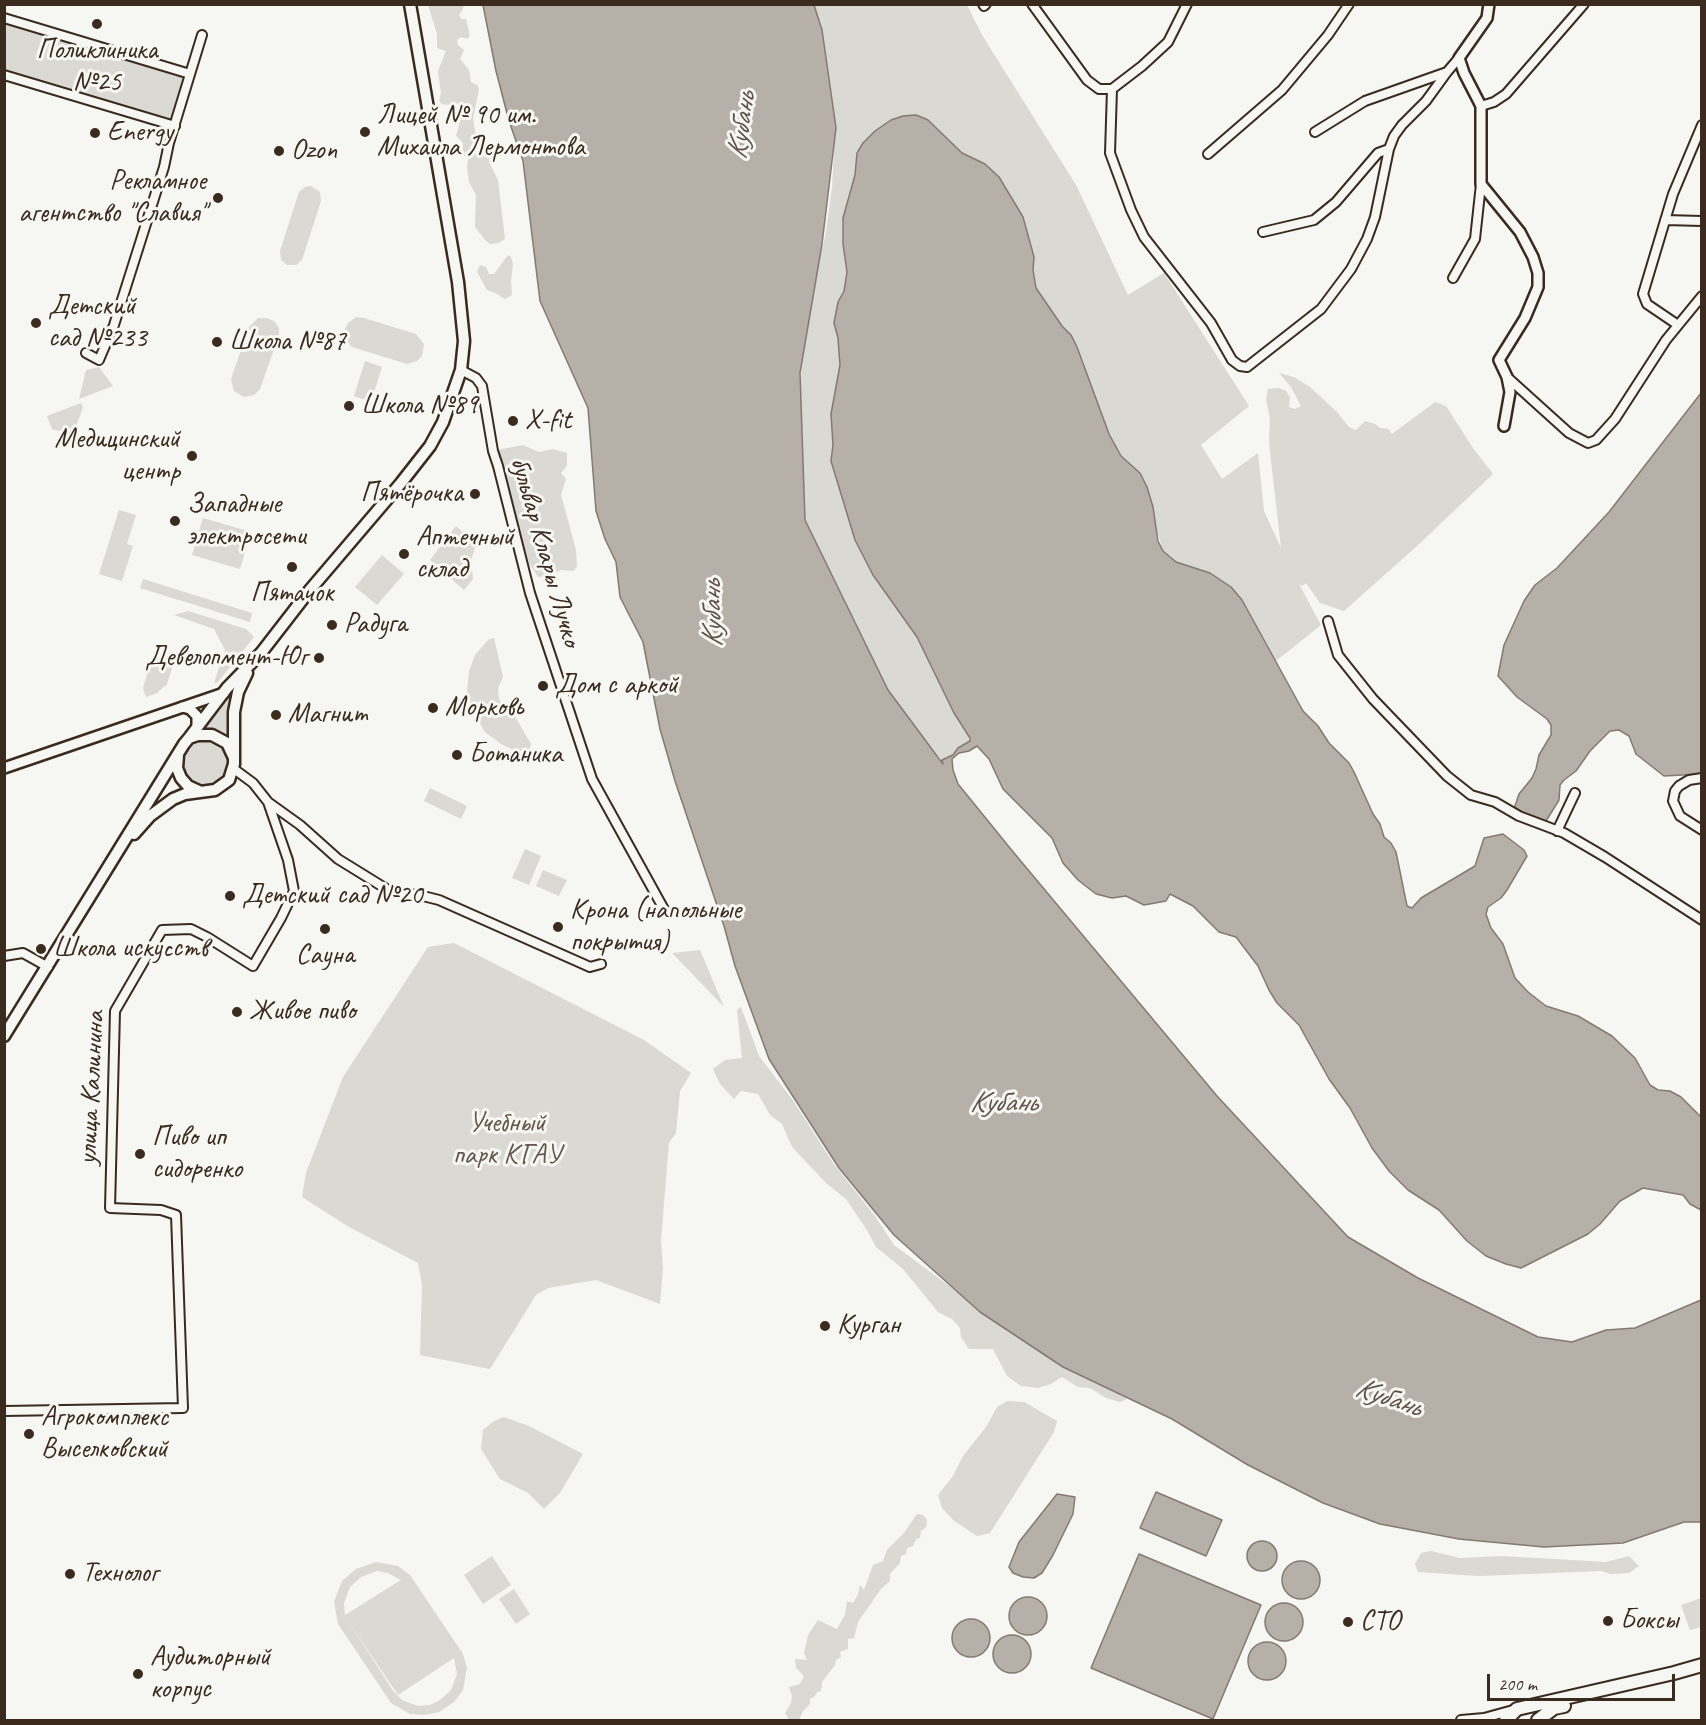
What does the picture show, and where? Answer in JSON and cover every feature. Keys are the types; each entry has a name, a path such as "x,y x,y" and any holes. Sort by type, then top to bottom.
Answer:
{"highway":[{"path":"1506,1720 1517,1709 1701,1665"},
{"path":"1538,1720 1554,1708 1701,1672"}],"main road":[{"path":"4,1036 189,738 401,483 430,446 443,422 461,370 464,341 458,282 410,4"},
{"path":"118,852 150,816 164,804 185,794 208,792 223,786 230,777 234,764 234,712 230,691"},
{"path":"189,738 204,734 217,736 228,745 234,764"},
{"path":"178,754 177,768 182,781 193,789 208,792"}],"street":[{"path":"1032,4 1087,80 1099,89 1112,89 1168,42 1187,4"},
{"path":"1208,154 1282,90 1309,59 1348,4"},
{"path":"1112,89 1110,153 1131,210 1144,237 1211,323 1232,360 1247,368 1321,309 1351,269 1367,239 1375,217 1389,148 1402,125 1426,101 1487,18 1489,4"},
{"path":"1481,105 1494,102 1506,94 1584,4"},
{"path":"4,18 190,74"},
{"path":"86,353 99,360 114,325 164,167 202,36"},
{"path":"1453,278 1475,239 1481,184 1481,105 1464,73 1459,58"},
{"path":"1315,132 1365,101 1447,72"},
{"path":"4,75 175,126"},
{"path":"1678,325 1647,304 1643,294 1673,194 1699,137 1701,125"},
{"path":"1263,231 1314,220 1336,202 1378,153 1389,148"},
{"path":"1481,184 1520,232 1538,273 1539,287 1525,318 1499,360 1507,377 1510,392 1504,426"},
{"path":"1665,220 1701,221"},
{"path":"1507,377 1569,433 1588,443 1596,440 1615,419 1666,340 1701,296"},
{"name":"бульвар Клары Лучко","path":"461,370 476,378 482,386 493,452 530,593 592,779 666,913"},
{"path":"1328,621 1338,655 1373,699 1447,776 1471,795 1495,802 1605,857 1701,920"},
{"path":"4,768 230,691"},
{"path":"182,707 190,709 197,716 196,729"},
{"path":"234,764 268,802 300,825 338,859 393,893 439,900 590,967 601,964"},
{"path":"1701,778 1689,780 1679,786 1673,796 1680,816 1701,830"},
{"path":"1557,831 1575,794"},
{"name":"улица Калинина","path":"4,1411 183,1408 176,1215 161,1210 110,1208 115,1011 162,930 191,930 207,937 253,966 294,891 288,860 268,802"},
{"path":"4,956 23,953 48,967"},
{"path":"1480,1720 1517,1709"},
{"path":"1461,1720 1499,1720"}],"green space":[{"path":"428,5 464,5 459,15 461,19 466,19 470,36 467,39 461,37 457,40 458,45 464,50 460,59 469,70 471,82 479,89 473,119 476,136 489,152 489,162 498,180 505,239 499,243 490,244 475,227 476,195 469,182 468,158 463,155 463,143 456,136 460,121 458,104 454,102 448,105 439,101 441,93 438,71 446,51 437,48 437,34"},
{"path":"808,5 967,5 982,35 1076,185 1128,295 1164,273 1249,406 1201,445 1222,479 1258,453 1264,511 1281,548 1269,443 1270,418 1266,400 1268,389 1279,388 1286,391 1290,397 1289,407 1295,409 1301,406 1291,387 1279,373 1294,377 1310,387 1337,412 1349,427 1356,430 1365,421 1388,429 1392,434 1435,402 1446,406 1493,474 1344,611 1320,603 1306,583 1302,586 1299,584 1321,625 1276,661 1242,600 1210,573 1176,562 1163,551 1140,473 1121,456 1109,434 1071,335 1062,326 1036,288 1033,270 1034,257 1023,217 999,177 985,164 962,153 928,120 875,131 857,153 855,175 843,218 843,244 847,272 834,323 838,338 840,365 831,414 833,445 831,461 855,540 873,575 917,637 954,713 970,738 970,741 958,748 953,755 942,760 898,707 863,652 805,540 800,389 806,314 825,237 832,188 835,132 830,82"},
{"path":"4,22 184,78 172,121 5,71"},
{"path":"311,186 320,192 321,201 302,260 296,265 287,265 281,260 280,251 299,192"},
{"path":"508,255 513,264 512,295 505,299 487,290 477,272 480,265 486,267 489,274 494,274"},
{"path":"356,317 416,334 424,344 422,356 417,361 407,364 352,347 345,339 344,331 348,323"},
{"path":"258,318 274,321 279,328 279,335 260,389 254,395 244,397 234,391 231,379 249,327"},
{"path":"365,361 382,367 371,402 354,396"},
{"path":"99,367 113,386 79,399 86,370"},
{"path":"81,403 83,407 73,435 52,429 47,416"},
{"path":"523,445 539,452 553,449 567,453 567,466 561,473 566,479 561,495 576,550 577,567 573,571 561,570 548,576 538,577 529,563 502,477 497,450"},
{"path":"119,510 136,515 127,544 133,546 122,581 99,574"},
{"path":"203,518 251,532 240,569 192,555"},
{"path":"456,526 476,544 471,561 473,579 464,590 430,560"},
{"path":"382,555 404,574 377,605 355,587"},
{"path":"143,579 252,613 250,622 140,588"},
{"path":"188,611 246,629 254,637 217,683 214,683 225,650 214,629 174,615"},
{"path":"494,638 503,677 498,688 499,699 514,715 531,744 528,753 518,752 501,744 485,732 474,713 467,692 469,671 475,655 489,639"},
{"path":"156,658 170,663 172,668 167,684 157,693 146,697 143,688 151,662"},
{"path":"231,691 228,735 205,728 204,725"},
{"path":"205,738 222,745 229,762 222,779 205,786 188,779 181,762 188,745"},
{"path":"430,788 467,806 461,819 424,801"},
{"path":"525,849 541,856 529,885 512,878"},
{"path":"543,870 567,880 559,896 536,886"},
{"name":"Учебный парк КГАУ","path":"454,943 644,1040 691,1073 680,1091 676,1133 669,1143 661,1240 663,1268 660,1304 596,1280 548,1288 536,1295 490,1369 420,1355 422,1285 418,1263 349,1227 302,1197 306,1173 343,1077 428,947"},
{"path":"700,950 724,1007 672,953"},
{"path":"741,1007 759,1056 792,1099 834,1164 875,1216 894,1245 964,1297 1043,1349 1127,1399 1120,1402 1106,1398 1090,1388 1078,1387 1062,1377 1038,1388 1021,1386 1007,1376 993,1349 969,1349 961,1337 960,1328 952,1319 938,1312 903,1269 876,1247 846,1199 826,1183 792,1147 782,1124 770,1115 758,1094 741,1091 734,1099 720,1084 713,1069 725,1060 742,1058 737,1010"},
{"path":"1007,1401 1024,1402 1057,1421 1054,1432 990,1533 977,1536 953,1520 942,1508 938,1495 953,1476 963,1456 986,1427 997,1407"},
{"path":"504,1417 529,1426 583,1454 560,1493 544,1509 528,1493 500,1479 481,1449 483,1430 494,1421"},
{"path":"917,1514 923,1515 927,1520 920,1538 916,1539 913,1546 907,1548 906,1554 901,1556 900,1563 890,1574 890,1581 881,1589 858,1622 854,1638 848,1639 848,1649 840,1652 841,1657 836,1660 835,1665 822,1682 821,1691 810,1699 810,1704 803,1711 799,1720 789,1720 785,1713 791,1703 792,1696 789,1687 800,1684 804,1676 796,1668 795,1659 807,1660 804,1653 808,1635 818,1620 837,1629 845,1615 847,1601 853,1603 860,1585 864,1590 873,1565 883,1561 887,1550 904,1533"},
{"path":"1431,1551 1460,1558 1501,1556 1606,1562 1629,1556 1639,1566 1629,1573 1611,1574 1601,1571 1479,1576 1418,1572 1415,1564 1421,1553"},
{"path":"492,1556 511,1585 483,1604 464,1575"},
{"path":"376,1562 398,1566 410,1575 463,1654 467,1668 463,1690 454,1702 439,1712 425,1715 410,1714 391,1703 338,1624 334,1602 342,1581 356,1569","holes":["377,1571 388,1573 401,1580 345,1615 344,1603 350,1587 361,1577","348,1621 398,1695 454,1658 457,1674 451,1690 430,1705 418,1706 402,1700 394,1692"]},
{"path":"514,1589 530,1614 516,1624 499,1599"},
{"path":"1701,1598 1701,1627 1690,1630 1681,1605"}],"water":[{"name":"Кубань","path":"483,5 814,5 822,30 836,128 822,244 800,373 805,520 888,690 943,764 942,760 953,755 958,748 970,741 970,738 954,713 917,637 873,575 855,540 831,461 833,445 831,414 840,365 838,338 834,323 847,272 843,244 843,218 855,175 857,153 875,131 891,120 903,116 916,115 928,120 962,153 985,164 999,177 1023,217 1034,257 1033,270 1036,288 1062,326 1071,335 1109,434 1121,456 1140,473 1147,487 1153,507 1158,541 1163,551 1176,562 1210,573 1231,587 1242,600 1303,711 1349,763 1354,772 1380,824 1384,837 1396,852 1407,906 1412,908 1421,898 1475,866 1484,838 1503,834 1524,850 1527,856 1507,890 1501,898 1488,907 1486,914 1491,928 1503,944 1515,978 1546,1006 1578,1016 1612,1036 1635,1058 1650,1085 1681,1097 1701,1117 1701,1210 1690,1204 1683,1195 1643,1188 1620,1201 1588,1234 1521,1268 1486,1256 1467,1241 1439,1210 1408,1190 1389,1171 1329,1079 1299,1025 1277,1003 1258,966 1236,937 1219,932 1193,906 1170,894 1166,901 1144,905 1126,896 1112,898 1096,894 1078,880 1063,863 1052,838 1003,789 989,759 977,746 959,753 952,759 958,784 1217,1096 1348,1237 1418,1278 1538,1337 1572,1342 1606,1330 1635,1328 1701,1300 1701,1522 1684,1522 1623,1543 1544,1547 1459,1539 1380,1524 1323,1503 1248,1465 1172,1419 1063,1367 980,1312 894,1235 839,1168 769,1059 735,966 724,926 675,781 660,729 643,642 620,597 616,562 605,539 596,511 588,408 540,301 523,161 509,121 496,71"},
{"path":"1701,393 1701,774 1664,776 1636,754 1629,736 1619,730 1610,731 1590,751 1576,771 1560,785 1559,800 1546,821 1538,822 1514,809 1519,794 1532,778 1539,755 1551,735 1551,725 1547,719 1517,697 1498,676 1504,645 1524,601 1535,585 1557,568 1609,512"},
{"path":"1156,1492 1222,1520 1206,1556 1140,1528"},
{"path":"1057,1494 1075,1497 1073,1514 1053,1555 1042,1573 1034,1578 1013,1573 1009,1567 1019,1542"},
{"path":"1262,1541 1268,1542 1276,1550 1276,1562 1268,1570 1262,1571 1256,1570 1248,1562 1247,1556 1248,1550 1256,1542"},
{"path":"1139,1554 1261,1605 1213,1719 1091,1668"},
{"path":"1301,1561 1315,1566 1320,1580 1315,1594 1301,1599 1287,1594 1282,1580 1287,1566"},
{"path":"1028,1597 1042,1602 1047,1616 1042,1630 1028,1635 1014,1630 1009,1616 1014,1602"},
{"path":"1284,1603 1298,1608 1303,1622 1298,1636 1284,1641 1270,1636 1265,1622 1270,1608"},
{"path":"971,1619 985,1624 990,1638 985,1652 971,1657 957,1652 952,1638 957,1624"},
{"path":"1012,1635 1026,1640 1031,1654 1026,1668 1012,1673 998,1668 993,1654 998,1640"},
{"path":"1267,1642 1281,1647 1286,1661 1281,1675 1267,1680 1253,1675 1248,1661 1253,1647"}],"place":[{"name":"Поликлиника №25","path":"97,24"},
{"name":"Лицей № 90 им. Михаила Лермонтова","path":"365,132"},
{"name":"Energy","path":"95,133"},
{"name":"Ozon","path":"279,151"},
{"name":"Рекламное агентство \"Славия\"","path":"218,198"},
{"name":"Детский сад №233","path":"36,323"},
{"name":"Школа №87","path":"217,342"},
{"name":"Школа №89","path":"349,406"},
{"name":"X-fit","path":"513,421"},
{"name":"Медицинский центр","path":"192,456"},
{"name":"Пятёрочка","path":"475,494"},
{"name":"Западные электросети","path":"175,521"},
{"name":"Аптечный склад","path":"404,554"},
{"name":"Пятачок","path":"292,567"},
{"name":"Радуга","path":"332,625"},
{"name":"Девелопмент-Юг","path":"319,658"},
{"name":"Дом с аркой","path":"543,686"},
{"name":"Морковь","path":"433,708"},
{"name":"Магнит","path":"276,715"},
{"name":"Ботаника","path":"457,755"},
{"name":"Детский сад №20","path":"230,896"},
{"name":"Крона (напольные покрытия)","path":"558,927"},
{"name":"Сауна","path":"325,929"},
{"name":"Школа искусств","path":"41,949"},
{"name":"Живое пиво","path":"237,1012"},
{"name":"Пиво ип сидоренко","path":"140,1154"},
{"name":"Курган","path":"825,1326"},
{"name":"Агрокомплекс Выселковский","path":"29,1434"},
{"name":"Технолог","path":"70,1574"},
{"name":"Боксы","path":"1608,1621"},
{"name":"СТО","path":"1348,1622"},
{"name":"Аудиторный корпус","path":"138,1674"}]}
